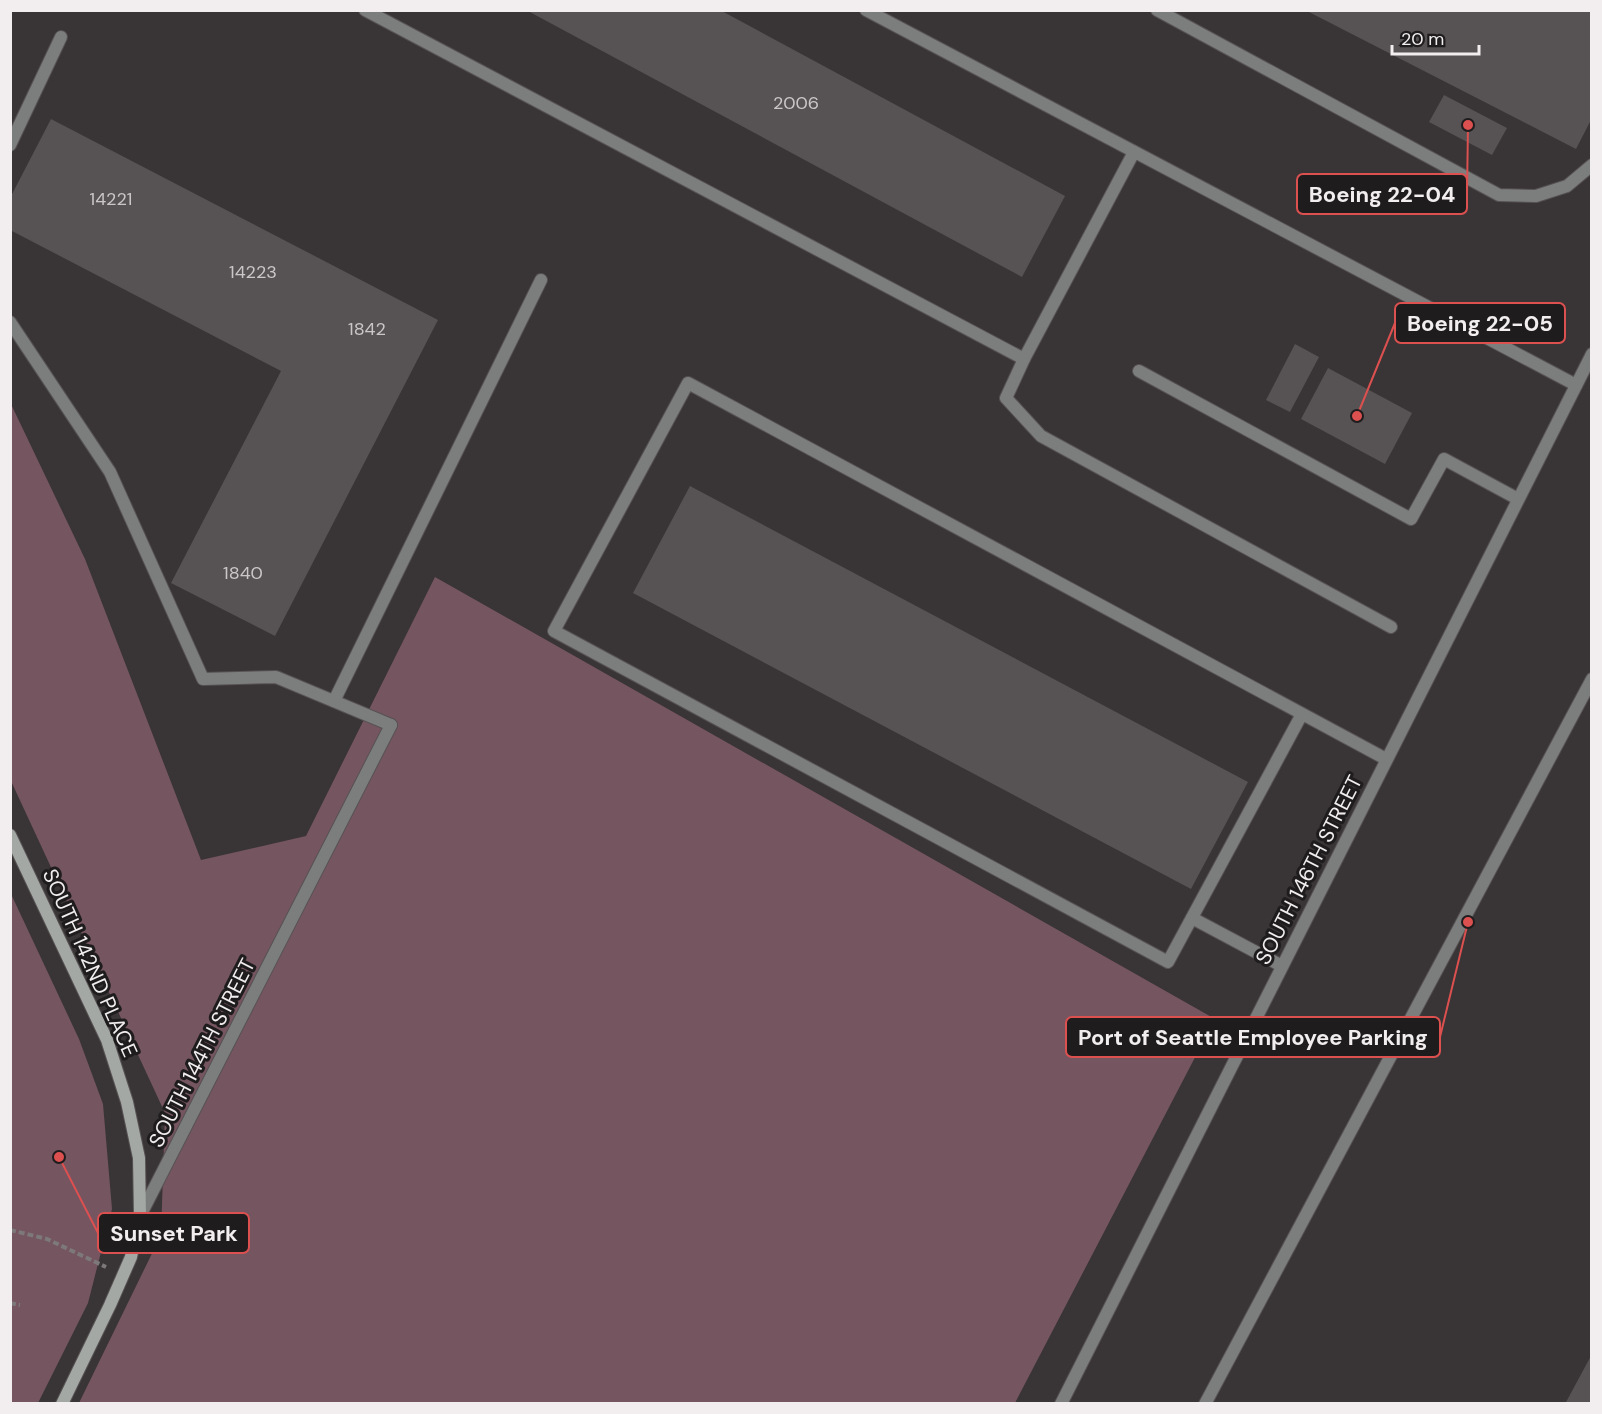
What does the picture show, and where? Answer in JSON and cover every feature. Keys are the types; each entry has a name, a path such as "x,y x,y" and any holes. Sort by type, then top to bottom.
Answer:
{"street":[{"path":"365,10 1024,358"},
{"path":"866,10 1576,385"},
{"path":"1157,10 1499,195 1536,196 1567,186 1592,165"},
{"path":"10,145 61,37"},
{"path":"1134,152 1024,358 1006,398 1041,436 1391,627"},
{"path":"10,322 110,472 203,679 276,677 334,701 541,280"},
{"name":"SOUTH 146TH STREET","path":"1061,1404 1592,354"},
{"path":"1140,371 1411,519 1444,459 1518,499"},
{"path":"1302,714 1168,962 554,631 688,383 1386,759"},
{"path":"1205,1404 1592,679"},
{"name":"SOUTH 144TH STREET","path":"62,1404 131,1257 140,1216 391,725 334,701"},
{"name":"SOUTH 142ND PLACE","path":"10,835 107,1040 127,1102 139,1158 140,1216"},
{"path":"1192,918 1282,966"}],"path":[{"path":"10,1230 47,1239 123,1275"},
{"path":"10,1303 20,1305"}],"shaded area":[{"path":"10,402 85,559 201,860 306,836 435,577 1215,1019 1015,1403 79,1403 161,1235 165,1113 11,781"},
{"path":"11,894 79,1039 103,1104 112,1209 88,1303 38,1403 11,1403"}],"building":[{"path":"526,10 720,10 1065,196 1022,277"},
{"path":"1305,10 1592,10 1592,118 1576,149"},
{"path":"1444,95 1507,128 1492,155 1429,122"},
{"path":"51,119 438,320 275,636 171,583 281,371 10,230 10,198"},
{"path":"1295,344 1319,357 1290,412 1266,400"},
{"path":"1328,368 1412,413 1385,464 1301,419"},
{"path":"690,486 1248,782 1191,889 633,593"},
{"path":"1592,1354 1592,1404 1565,1404"}],"place":[{"name":"Boeing 22-04","path":"1468,125"},
{"name":"Boeing 22-05","path":"1357,416"},
{"name":"Port of Seattle Employee Parking","path":"1468,922"},
{"name":"Sunset Park","path":"59,1157"}]}
